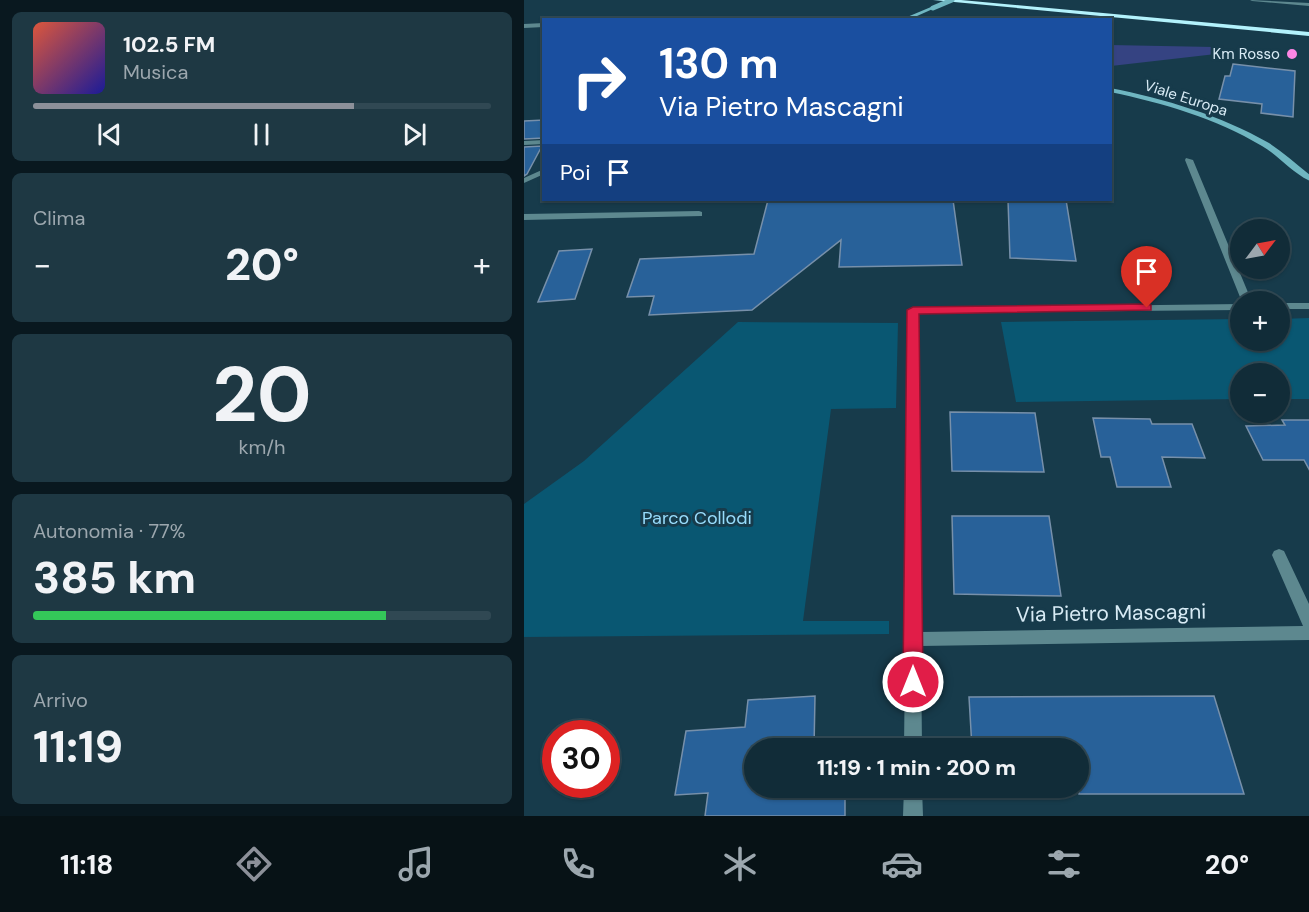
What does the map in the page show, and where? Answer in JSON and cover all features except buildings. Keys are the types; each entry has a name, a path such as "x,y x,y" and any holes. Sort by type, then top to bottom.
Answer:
{"highway":[{"path":"935,4 1110,18"},
{"path":"1112,18 1310,34"}],"street":[{"path":"906,18 935,4 952,0"},
{"path":"1252,0 1310,5"},
{"path":"524,26 542,25"},
{"name":"Viale Europa","path":"1112,90 1186,109 1227,125 1268,146 1310,179"},
{"path":"524,143 542,142"},
{"path":"1189,160 1243,291"},
{"path":"524,181 542,172"},
{"path":"524,217 699,214"},
{"path":"1290,306 1310,306"},
{"path":"913,738 913,310 1230,307"},
{"path":"1279,555 1310,625"},
{"name":"Via Pietro Mascagni","path":"913,639 1310,633"},
{"path":"912,816 913,798"}],"green space":[{"path":"1309,318 1309,399 1290,399 1290,363 1230,363 1230,399 1016,402 1001,322 1230,319 1230,351 1290,351 1290,319"},
{"name":"Parco Collodi","path":"738,322 898,323 896,408 831,409 803,621 889,621 889,634 524,637 524,504 584,461"}],"shaded area":[{"path":"1112,45 1214,47 1223,51 1216,54 1112,66"}],"place":[{"name":"Km Rosso","path":"1292,54"}],"route":[{"path":"913,682 913,310 1147,308"}]}
